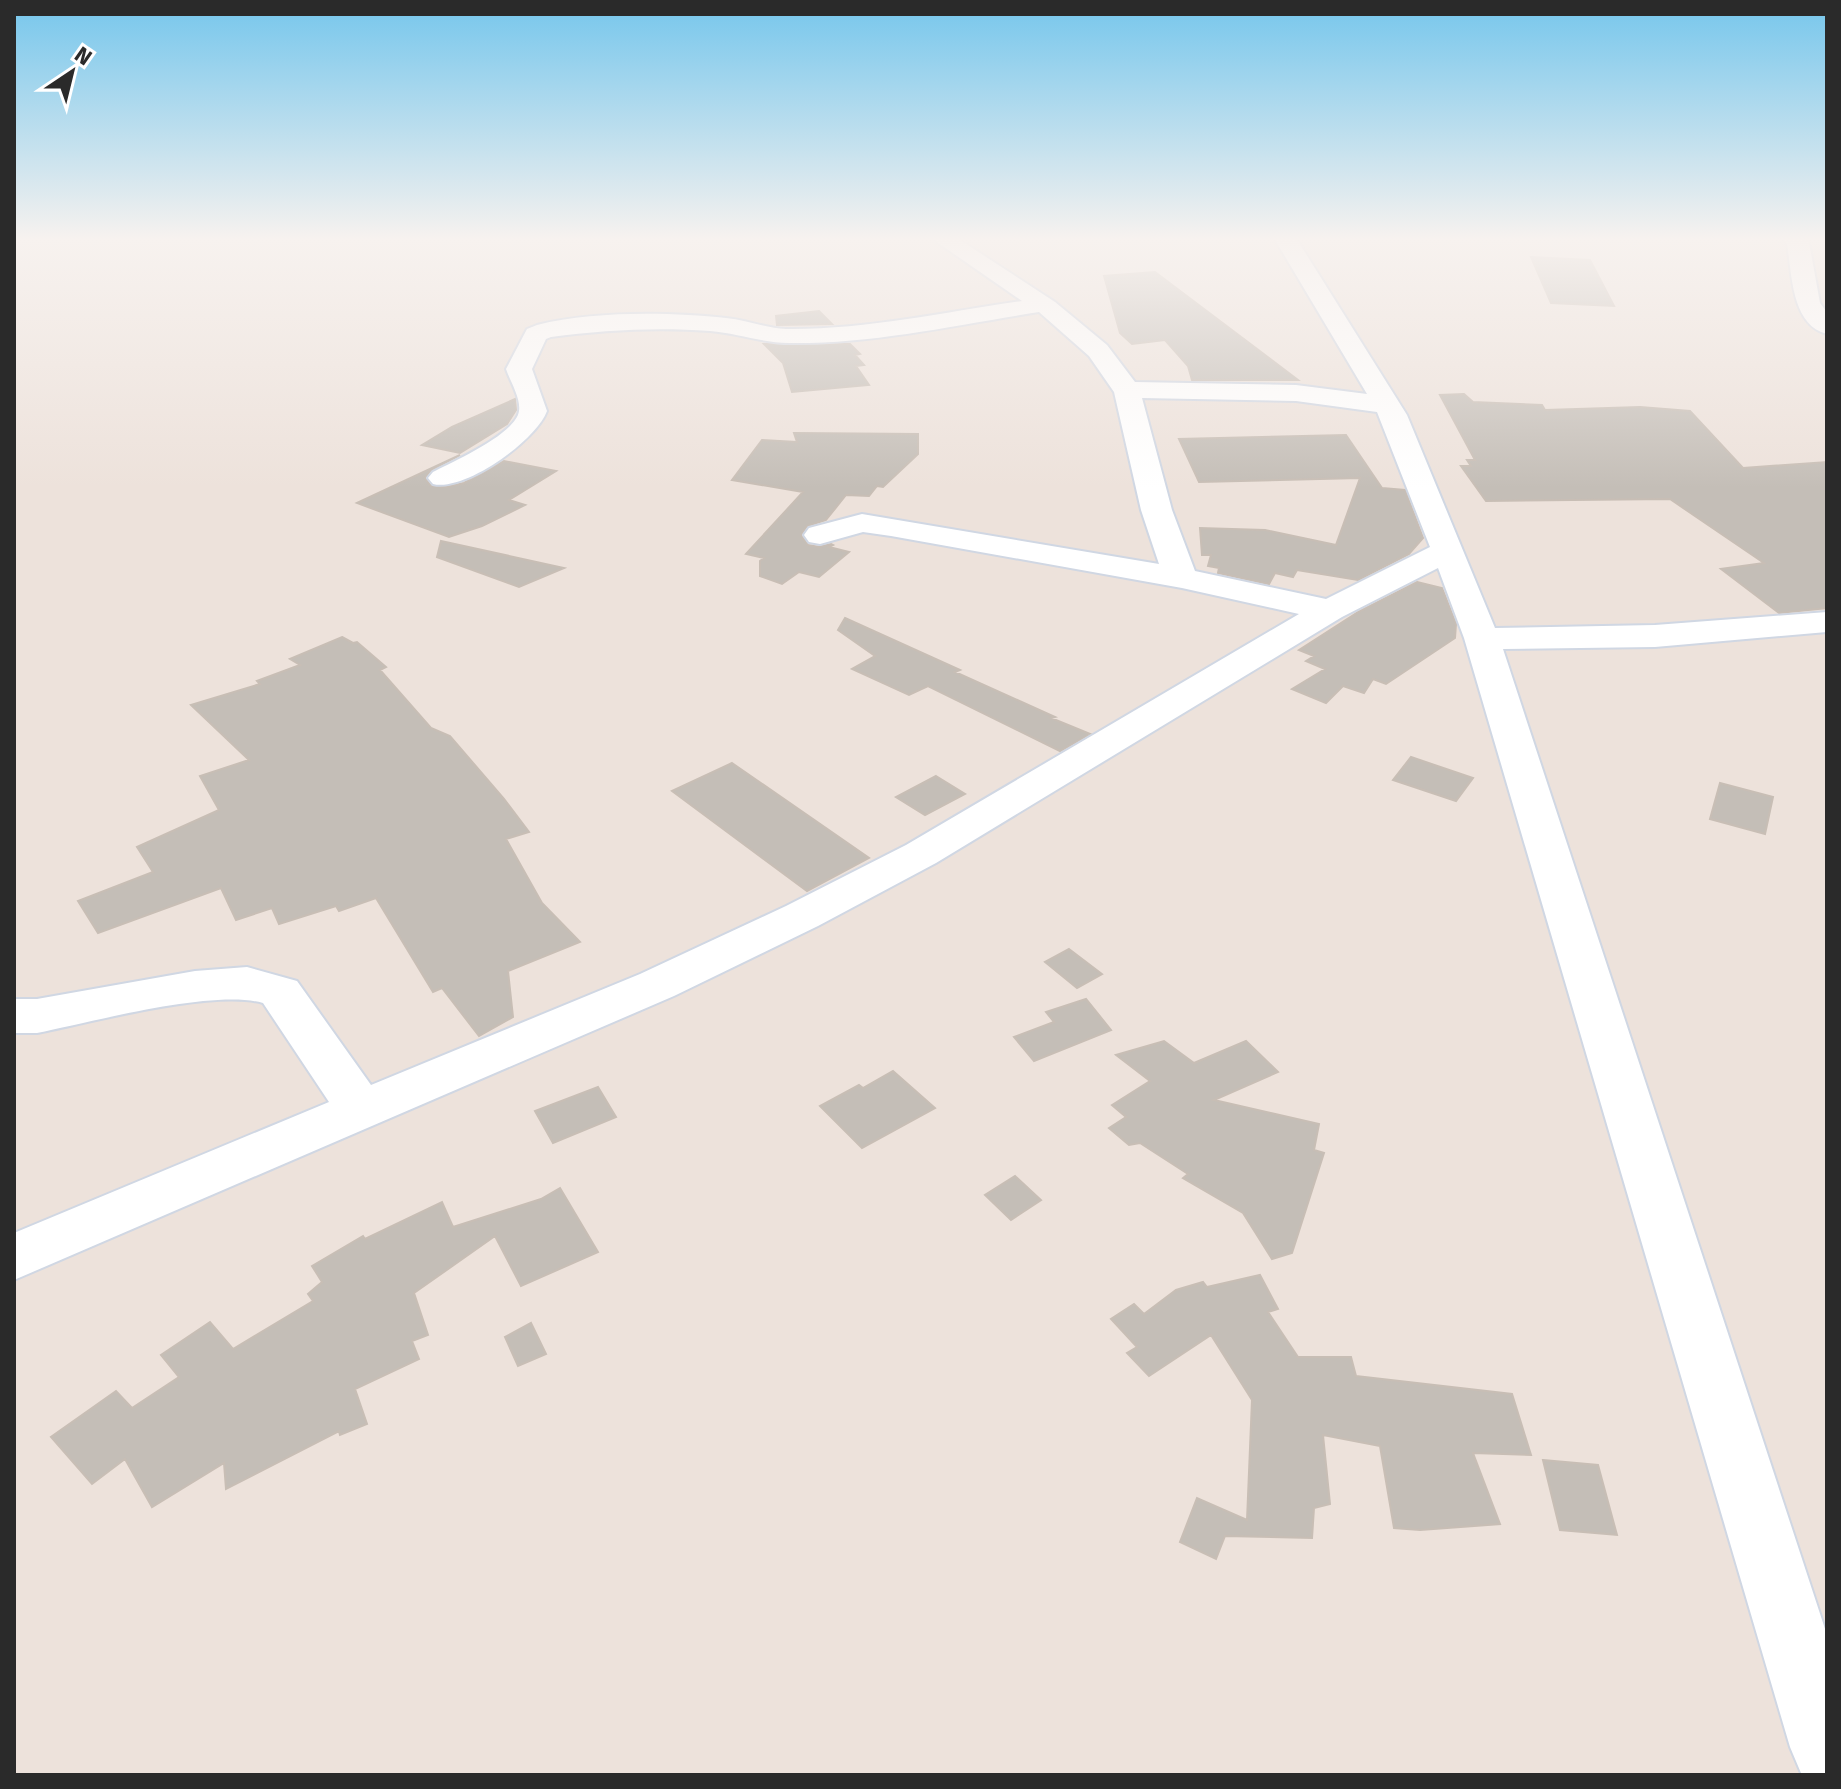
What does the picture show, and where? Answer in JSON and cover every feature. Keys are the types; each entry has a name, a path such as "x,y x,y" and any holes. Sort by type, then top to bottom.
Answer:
{"street":[{"path":"443,478 499,447 522,430 533,415 533,406 519,369 536,334 546,330 684,323 734,325 766,335 789,336 921,321"},
{"path":"1063,321 1100,350 1127,390 1138,441 1168,545 1182,578"},
{"path":"1336,321 1387,405 1482,638 1827,1747"},
{"path":"1127,390 1296,393 1387,405"},
{"path":"820,535 862,523 1182,578 1330,610"},
{"path":"14,1257 657,985 802,916 921,854 1330,610 1446,551"},
{"path":"1482,638 1549,640 1700,636 1827,622"},
{"path":"14,1016 37,1016 195,987 247,983 280,992 361,1109"}],"building":[{"path":"777,321 832,324 777,325"},
{"path":"1117,321 1221,321 1298,380 1192,380 1188,366 1165,340 1132,344 1120,333"},
{"path":"764,344 850,344 860,354 855,355 864,365 856,366 869,385 792,392 783,363"},
{"path":"1464,394 1473,402 1542,405 1545,410 1640,407 1690,411 1743,468 1827,462 1827,608 1779,613 1721,569 1764,563 1670,499 1486,501 1461,466 1471,466 1467,460 1475,460 1440,395"},
{"path":"515,399 516,410 507,424 460,453 422,445 452,427"},
{"path":"794,433 918,434 918,454 883,487 877,486 869,496 846,495 826,520 807,526 801,535 808,545 819,547 831,544 829,547 849,552 819,577 799,572 782,584 760,576 760,561 764,558 746,554 803,492 732,480 762,440 797,442"},
{"path":"1346,435 1382,488 1405,490 1423,538 1409,554 1358,580 1297,570 1293,577 1275,573 1269,584 1218,573 1219,568 1208,566 1211,555 1202,555 1200,528 1265,530 1336,545 1360,478 1199,482 1179,439"},
{"path":"460,455 431,470 425,478 431,486 464,483 504,461 556,471 509,500 525,505 482,526 449,537 357,503"},
{"path":"441,541 564,568 519,587 437,557"},
{"path":"1417,582 1442,588 1456,624 1455,638 1386,684 1373,679 1364,693 1343,686 1326,703 1292,689 1325,669 1306,661 1314,656 1299,650 1358,612"},
{"path":"845,618 1090,734 1060,751 928,686 909,695 852,669 875,656 838,630"},
{"path":"342,637 357,642 386,667 380,670 431,728 450,736 504,799 529,832 506,839 542,903 580,942 508,971 513,1017 479,1036 442,988 433,992 376,898 339,911 336,906 279,924 272,908 236,920 221,888 98,933 78,901 153,872 137,847 219,810 200,776 249,760 191,705 260,684 257,681 300,665 290,659"},
{"path":"1411,757 1473,778 1456,801 1393,780"},
{"path":"732,763 869,858 807,891 672,791"},
{"path":"936,776 965,794 925,815 896,797"},
{"path":"1720,783 1773,797 1765,834 1710,819"},
{"path":"1069,949 1102,974 1077,988 1045,962"},
{"path":"1086,999 1111,1030 1034,1061 1014,1037 1054,1022 1046,1012"},
{"path":"1164,1041 1194,1063 1246,1041 1278,1072 1214,1100 1319,1124 1314,1150 1324,1153 1292,1253 1272,1259 1243,1213 1183,1178 1188,1174 1140,1143 1129,1145 1109,1128 1126,1117 1112,1105 1150,1081 1116,1055"},
{"path":"893,1071 935,1108 862,1148 820,1106"},
{"path":"598,1087 616,1117 553,1143 535,1111"},
{"path":"1015,1176 1041,1200 1011,1220 985,1195"},
{"path":"560,1188 598,1252 521,1286 495,1236 414,1293 428,1335 412,1341 419,1359 355,1389 367,1424 340,1435 339,1431 226,1489 224,1463 152,1507 125,1459 92,1484 51,1437 116,1391 132,1408 179,1377 161,1355 210,1322 233,1349 313,1301 308,1294 322,1282 312,1266 363,1236 365,1239 442,1202 453,1227 541,1199"},
{"path":"1260,1275 1278,1309 1268,1312 1298,1357 1351,1357 1356,1376 1512,1394 1531,1455 1473,1453 1500,1524 1420,1530 1394,1528 1380,1446 1323,1435 1330,1504 1314,1508 1312,1538 1225,1536 1216,1559 1180,1542 1197,1498 1247,1520 1252,1400 1211,1335 1149,1376 1127,1353 1137,1347 1111,1319 1134,1304 1144,1314 1176,1290 1203,1282 1207,1287"},
{"path":"531,1323 546,1354 518,1366 505,1337"},
{"path":"1543,1460 1598,1465 1617,1535 1560,1530"}]}
